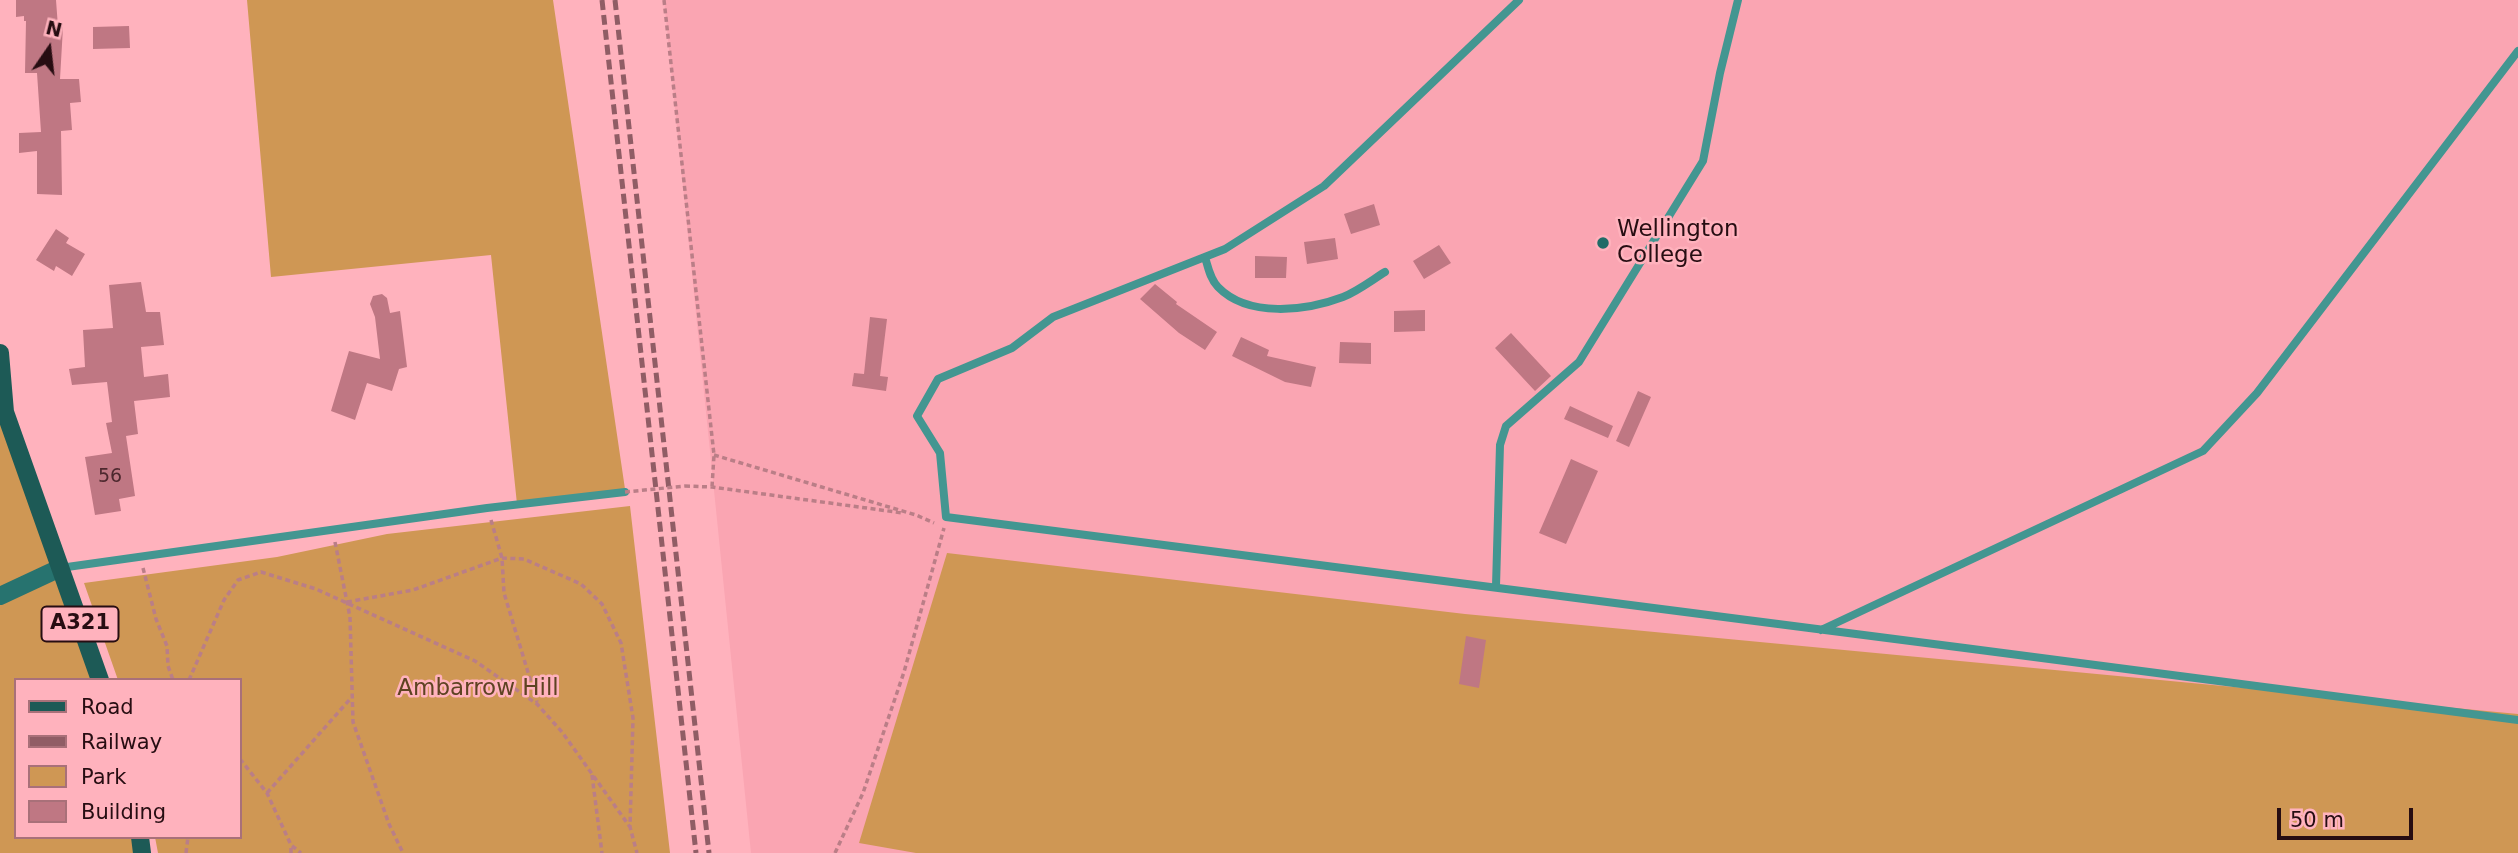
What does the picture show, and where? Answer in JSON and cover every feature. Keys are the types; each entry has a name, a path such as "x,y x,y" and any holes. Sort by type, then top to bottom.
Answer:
{"main road":[{"name":"A321","path":"0,354 5,412 99,678"}],"street":[{"path":"0,596 60,568"}],"lane":[{"path":"1519,0 1324,186 1225,249 1054,317 1012,348 938,379 916,416 940,453 947,517 2518,720"},
{"path":"1496,586 1500,445 1506,426 1579,362 1703,161 1720,72 1738,0"},
{"path":"1821,630 2203,451 2257,393 2518,51"},
{"path":"1205,257 1210,275 1227,295 1242,302 1270,308 1316,305 1345,296 1385,272"},
{"path":"60,568 487,508 625,492"}],"path":[{"path":"664,0 714,455 712,487"},
{"path":"714,455 916,515 946,528 896,696 863,793 835,853"},
{"path":"625,492 685,486 712,487 916,515"},
{"path":"487,508 502,558 504,593 537,704"},
{"path":"332,530 350,617 353,722 402,853"},
{"path":"140,557 153,608 167,646 168,666 172,678"},
{"path":"347,602 413,590 502,558 524,559 581,584 602,604 621,643 633,718 630,827 637,853"},
{"path":"190,678 224,600 237,580 261,572 316,589 475,661 537,704 562,732 630,827"},
{"path":"267,793 352,697"},
{"path":"242,762 267,793 291,845 291,853"},
{"path":"592,774 602,853"},
{"path":"291,845 301,853"}],"shaded area":[{"name":"Wellington College","path":"664,0 2518,0 2518,853 751,853"}],"green space":[{"path":"247,0 553,0 625,489 517,504 491,255 271,277"},
{"path":"0,411 99,678 14,678 14,839 140,839 142,853 0,853"},
{"name":"Ambarrow Hill","path":"630,506 670,853 158,853 155,839 242,839 242,678 117,678 84,583 277,557 387,534"},
{"path":"947,553 1465,614 2518,714 2518,853 916,853 859,843"}],"building":[{"path":"16,0 56,0 58,27 63,27 60,79 79,79 81,102 70,103 72,130 61,131 62,195 37,194 37,151 19,153 19,133 41,132 37,73 25,73 26,21 24,16 16,17"},
{"path":"129,26 130,48 93,49 93,27"},
{"path":"1374,204 1380,225 1351,234 1344,214"},
{"path":"56,229 69,238 66,243 85,254 72,276 56,266 54,271 36,260"},
{"path":"1335,238 1338,259 1307,264 1304,242"},
{"path":"1439,245 1451,263 1424,279 1413,261"},
{"path":"1255,256 1287,257 1286,278 1255,278"},
{"path":"141,282 146,312 160,312 164,345 141,347 144,377 168,374 170,397 134,401 138,434 126,436 135,496 119,499 121,511 95,515 85,457 112,453 106,423 112,422 107,382 72,385 69,369 85,367 83,330 113,328 109,285"},
{"path":"1155,284 1177,302 1176,304 1217,332 1205,350 1179,333 1140,299"},
{"path":"382,294 387,298 390,313 400,311 407,367 399,369 392,391 367,383 355,420 331,411 349,351 380,359 375,317 370,304 373,296"},
{"path":"1425,310 1425,331 1394,332 1394,311"},
{"path":"870,317 887,319 880,376 888,377 886,391 852,386 854,373 864,374"},
{"path":"1511,333 1551,376 1535,391 1495,348"},
{"path":"1241,337 1269,350 1267,356 1316,367 1311,387 1285,382 1232,356"},
{"path":"1340,342 1371,343 1371,364 1339,363"},
{"path":"1638,391 1651,397 1629,447 1616,441"},
{"path":"1570,406 1613,426 1608,438 1564,419"},
{"path":"1571,459 1598,471 1566,544 1539,533"},
{"path":"1466,636 1486,640 1479,688 1459,684"}],"railway":[{"path":"602,0 696,853"},
{"path":"615,0 709,853"}],"place":[{"name":"Wellington College","path":"1603,243"}]}
